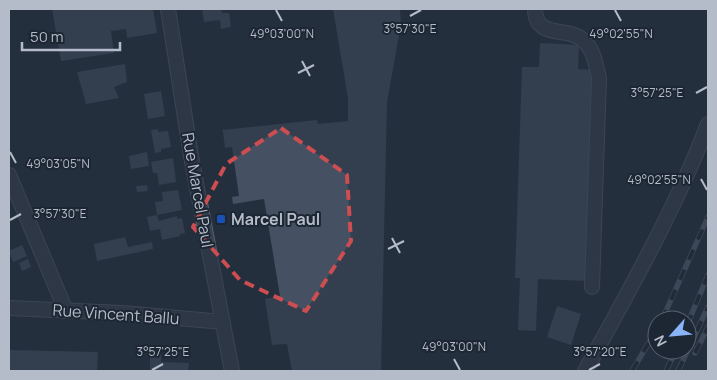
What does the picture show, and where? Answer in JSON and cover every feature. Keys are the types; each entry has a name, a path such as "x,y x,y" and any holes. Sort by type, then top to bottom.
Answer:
{"street":[{"name":"Rue Marcel Paul","path":"168,9 191,156 232,371"},
{"path":"536,9 542,26 547,30 572,33 586,42 592,52 599,78 592,287"},
{"path":"585,371 650,251 692,166 708,124"},
{"path":"9,175 66,311"},
{"name":"Rue Vincent Ballu","path":"9,308 223,322"}],"highlighted area":[{"path":"281,128 347,175 351,241 306,311 240,280 193,227 226,164"}],"building":[{"path":"52,9 153,9 157,33 127,38 126,29 111,31 114,53 61,61"},
{"path":"202,9 221,9 222,13 229,13 231,27 221,29 220,20 204,22"},
{"path":"333,9 400,9 401,24 387,102 381,371 292,371 287,344 272,345 265,299 280,296 264,199 233,204 232,197 239,196 232,147 225,148 222,130 317,120 318,124 348,121 348,98"},
{"path":"540,43 579,45 578,69 596,70 588,281 538,279 536,331 518,330 520,278 515,278 522,67 539,67"},
{"path":"125,64 127,82 114,87 119,98 86,104 77,72"},
{"path":"161,91 165,116 148,119 144,94"},
{"path":"158,129 158,132 168,131 171,147 161,149 161,152 155,153 151,130"},
{"path":"147,152 149,166 131,169 129,156"},
{"path":"173,158 176,182 159,185 157,173 153,173 151,162"},
{"path":"147,185 148,191 137,192 136,186"},
{"path":"178,190 182,210 157,215 155,202 163,201 162,192"},
{"path":"157,215 159,221 177,216 177,219 182,218 185,233 162,240 160,229 150,231 147,217"},
{"path":"125,237 128,247 152,242 153,249 97,261 94,244"},
{"path":"22,245 27,256 13,262 9,251"},
{"path":"28,259 31,267 22,271 19,263"},
{"path":"557,306 581,314 571,345 547,337"},
{"path":"9,350 98,352 97,371 9,371"},
{"path":"150,353 161,353 161,362 189,363 188,371 150,371"}],"railway":[{"path":"666,310 708,217"},
{"path":"693,310 708,275"},
{"path":"678,371 708,307"},
{"path":"697,349 708,327"},
{"path":"632,371 647,346"},
{"path":"666,371 671,360"}],"place":[{"name":"Marcel Paul","path":"221,219"}]}
